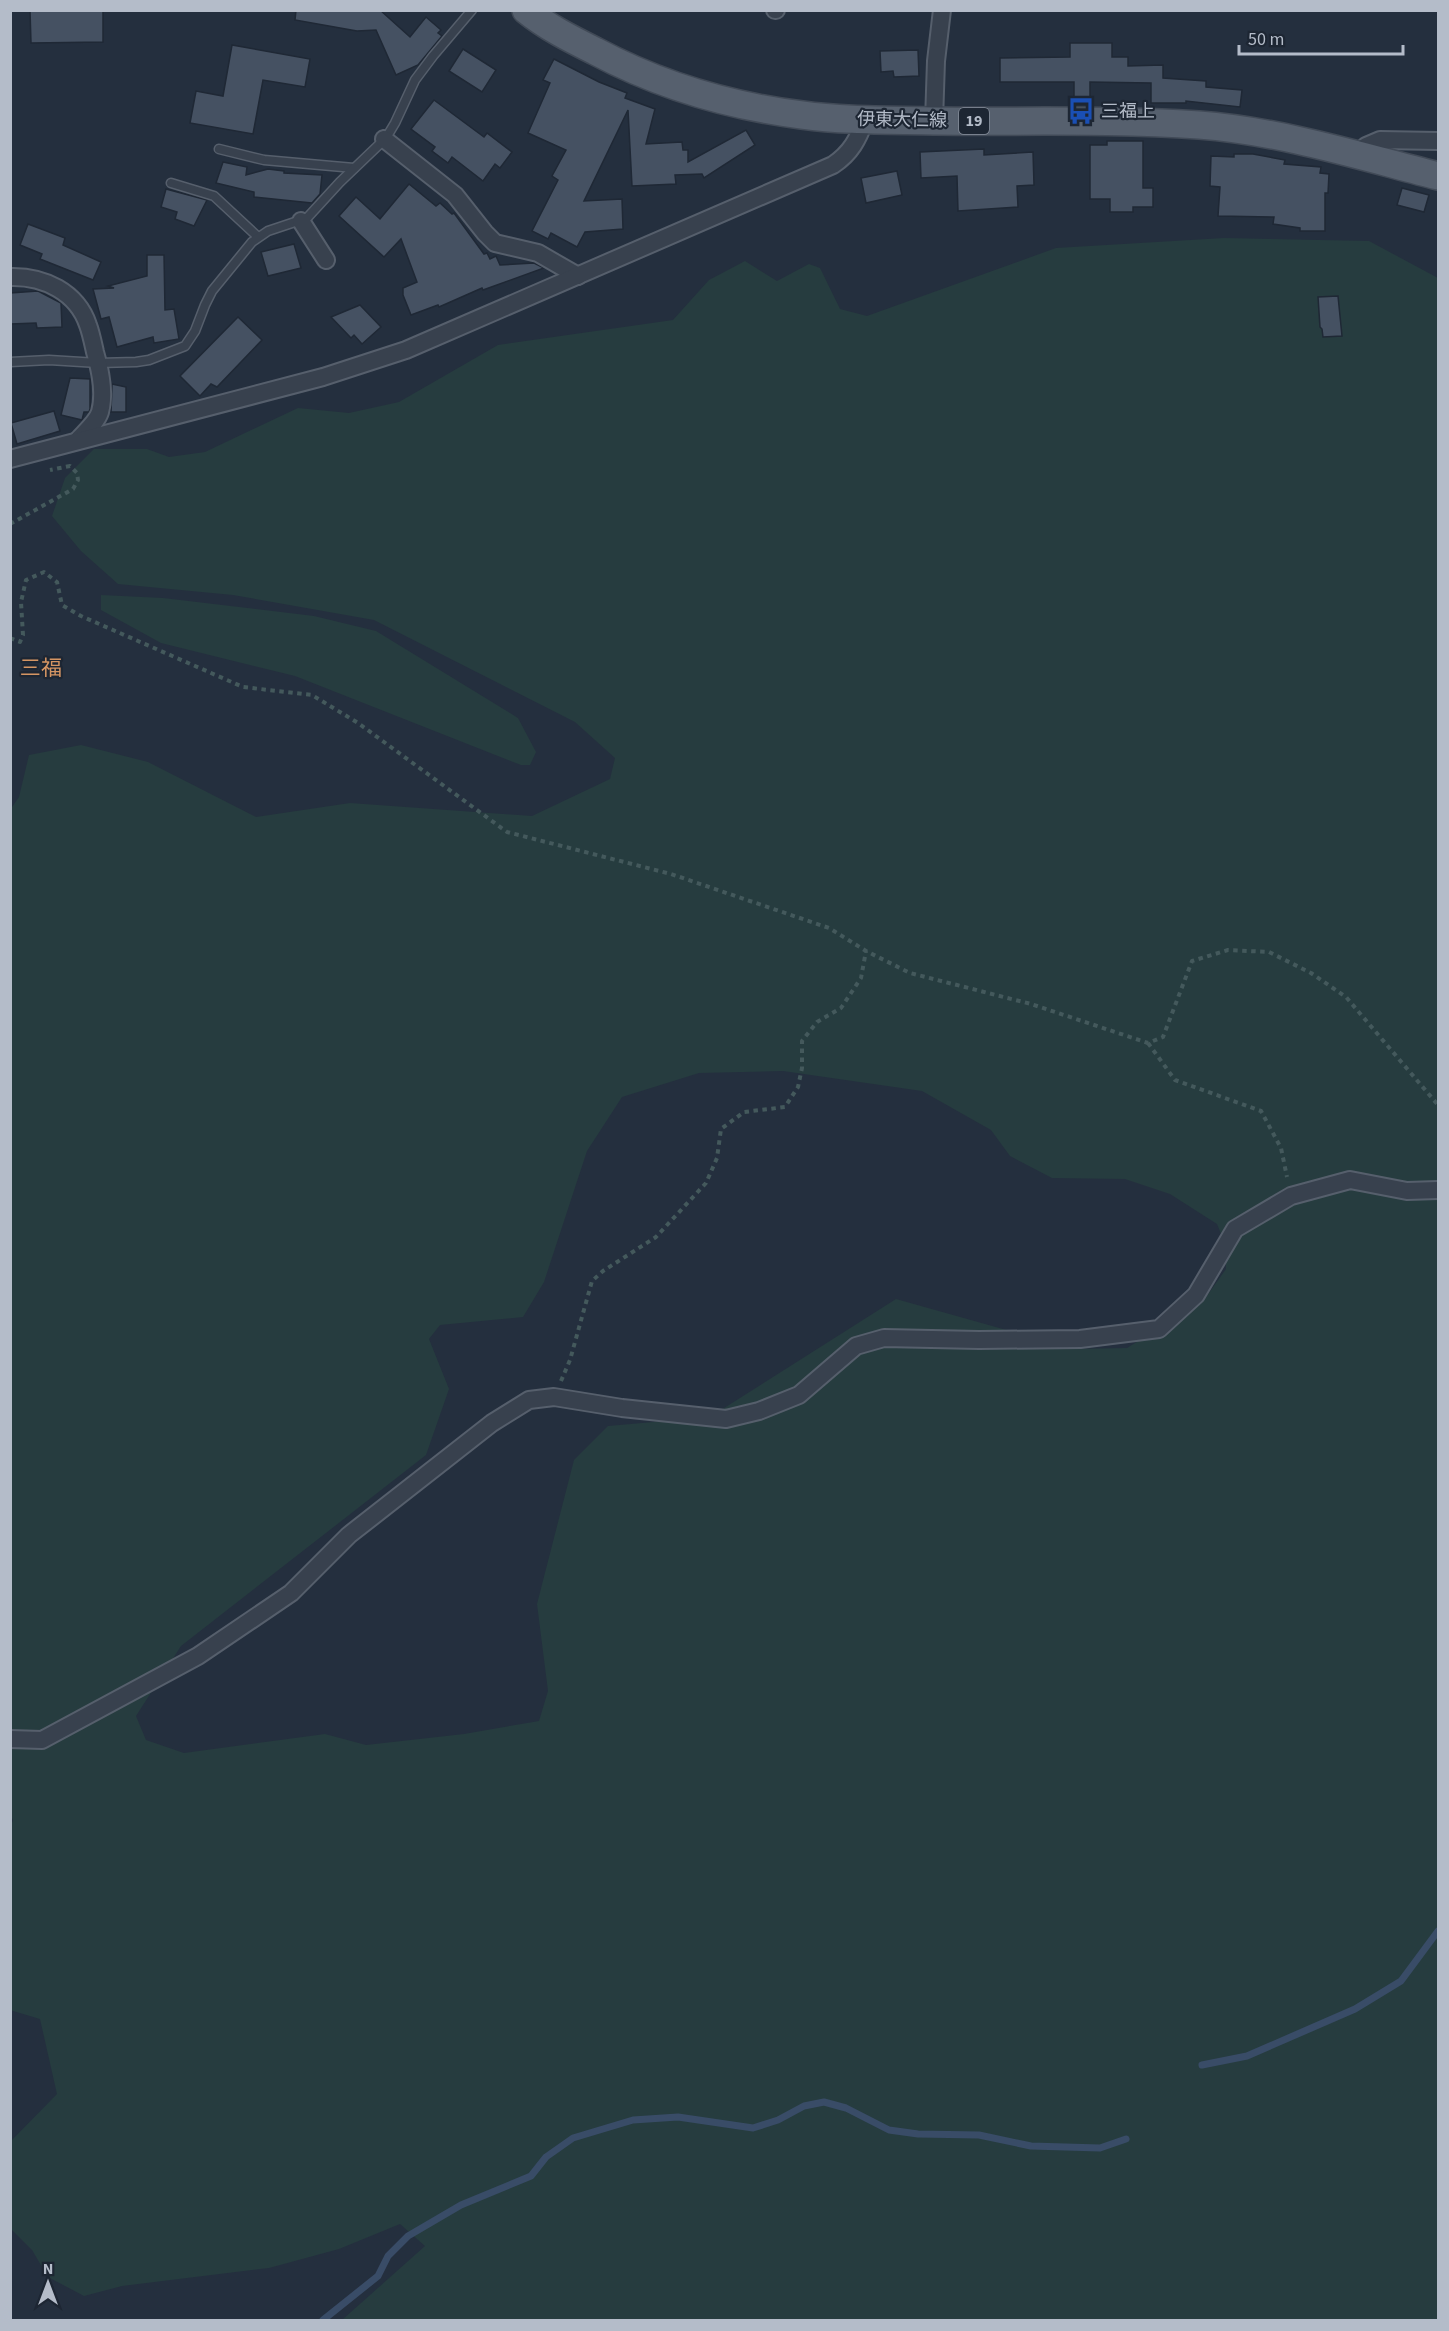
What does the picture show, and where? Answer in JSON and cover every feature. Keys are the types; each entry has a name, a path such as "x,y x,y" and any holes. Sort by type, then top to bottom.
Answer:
{"main road":[{"name":"伊東大仁線","path":"526,10 557,31 619,64 686,90 771,110 865,120 1115,123 1226,127 1271,134 1438,176"}],"street":[{"path":"934,121 936,61 942,10"},
{"path":"10,459 302,383 396,354 834,165 847,156 865,120"},
{"path":"384,139 454,195 495,243 538,253 578,276"},
{"path":"1357,155 1366,146 1380,140 1438,141"},
{"path":"301,221 326,260"},
{"path":"10,277 43,281 63,290 75,302 88,323 98,363 100,412 77,441"},
{"path":"10,1739 42,1740 198,1656 291,1593 349,1535 492,1423 529,1400 554,1397 622,1408 726,1419 759,1411 799,1395 856,1346 884,1338 1080,1339 1159,1329 1196,1295 1235,1229 1291,1196 1350,1179 1407,1191 1438,1190"}],"lane":[{"path":"10,362 49,360 98,363 149,360 185,346 195,331 212,291 257,236 301,221 315,211 384,139 395,123 415,80 432,56 472,10"},
{"path":"219,148 264,160 354,168"},
{"path":"171,183 214,196 257,236"}],"path":[{"path":"10,524 73,489 78,480 77,472 70,466 44,471"},
{"path":"10,638 20,642 23,635 21,602 27,580 44,572 57,582 62,605 81,616 243,687 312,695 358,723 507,832 671,874 829,928 867,951 910,972 1031,1004 1148,1043 1175,1080 1261,1111 1281,1148 1291,1196"},
{"path":"1148,1043 1163,1037 1192,961 1228,950 1269,952 1311,973 1346,997 1438,1105"},
{"path":"554,1397 570,1360 592,1281 603,1271 656,1237 706,1184 717,1158 721,1129 744,1112 785,1107 798,1087 802,1068 802,1041 817,1022 841,1008 861,978 867,951"}],"green space":[{"path":"1224,238 1369,241 1438,278 1438,2320 342,2320 425,2246 400,2224 339,2249 269,2268 122,2286 84,2296 48,2277 32,2250 11,2229 10,2142 57,2094 40,2019 10,2010 10,1828 13,1820 10,1814 10,810 19,797 29,755 81,745 148,762 256,817 350,803 532,816 610,779 615,758 575,722 374,620 233,595 118,584 81,551 52,516 65,478 94,449 147,449 169,457 205,452 298,408 349,413 399,402 498,345 673,320 709,280 745,261 777,281 809,264 820,268 840,309 867,316 1056,248","holes":["783,1071 922,1091 991,1130 1010,1156 1052,1178 1125,1179 1170,1194 1217,1224 1226,1246 1226,1269 1204,1300 1127,1348 1074,1349 896,1299 710,1417 608,1426 574,1460 537,1604 548,1691 539,1721 464,1734 366,1745 325,1734 184,1753 146,1740 136,1716 181,1646 426,1455 449,1389 429,1339 440,1325 523,1317 544,1282 587,1151 622,1097 699,1073"]},
{"path":"101,595 163,598 314,616 376,631 518,718 536,752 530,765 521,765 295,676 161,643 101,610"}],"building":[{"path":"30,10 103,10 103,42 31,43"},
{"path":"296,10 380,10 410,37 426,17 441,30 438,33 442,36 418,65 396,75 376,30 357,31 295,20"},
{"path":"1070,43 1112,43 1112,57 1128,57 1128,66 1163,65 1163,78 1206,81 1206,87 1242,90 1240,107 1186,101 1186,103 1151,103 1151,83 1090,82 1090,104 1074,103 1074,82 1000,82 1000,58 1070,57"},
{"path":"232,45 310,59 305,87 263,80 253,134 190,123 196,91 223,96"},
{"path":"463,49 496,70 482,92 449,71"},
{"path":"918,50 919,76 894,77 893,71 881,72 880,51"},
{"path":"554,59 599,82 627,93 625,98 655,109 646,144 682,142 683,150 688,150 688,162 746,130 755,145 704,178 702,174 675,175 676,184 632,186 628,110 584,201 622,199 623,229 585,232 577,247 551,233 548,239 532,231 558,180 552,176 566,150 528,133 550,83 543,80"},
{"path":"434,100 484,137 487,133 512,152 500,168 495,164 483,181 452,157 448,163 432,151 435,147 411,129"},
{"path":"1107,141 1143,141 1143,188 1153,188 1153,207 1133,207 1133,212 1110,212 1110,199 1090,199 1090,145 1107,145"},
{"path":"984,149 984,155 1033,152 1034,185 1017,186 1018,207 958,211 957,176 921,178 920,152"},
{"path":"1234,154 1253,154 1285,160 1284,164 1321,167 1320,173 1329,174 1328,193 1325,193 1325,231 1300,231 1300,228 1273,224 1274,217 1218,216 1220,187 1210,186 1211,156 1234,157"},
{"path":"223,162 247,167 246,175 268,169 284,171 284,173 322,175 320,194 312,203 254,197 254,192 216,183"},
{"path":"897,171 902,195 866,203 861,178"},
{"path":"409,184 436,206 440,203 452,214 454,213 490,259 496,256 500,265 534,263 544,268 483,290 482,288 439,307 438,305 411,315 403,295 403,288 417,282 401,239 384,257 339,216 356,197 380,219"},
{"path":"1402,188 1429,195 1424,212 1397,205"},
{"path":"166,189 207,200 194,226 175,219 177,212 161,207"},
{"path":"28,224 65,238 63,245 101,262 93,280 40,259 42,254 20,245"},
{"path":"294,244 301,268 268,276 261,252"},
{"path":"147,255 164,255 165,310 174,309 179,339 154,343 153,337 117,347 109,317 101,319 93,289 114,288 108,286 147,276"},
{"path":"38,291 61,303 62,327 37,328 36,323 10,324 10,293"},
{"path":"1338,296 1342,336 1323,337 1318,297"},
{"path":"360,305 381,327 362,344 354,335 351,338 331,317"},
{"path":"238,317 262,340 217,387 211,384 200,396 180,376"},
{"path":"70,378 90,379 90,409 89,412 84,412 82,420 61,415"},
{"path":"112,384 126,387 126,412 111,412"},
{"path":"54,411 60,431 17,444 11,423"}],"waterway":[{"path":"1202,2065 1247,2056 1355,2009 1401,1981 1438,1931"},
{"path":"323,2320 378,2276 388,2256 408,2236 461,2205 531,2176 546,2157 573,2138 633,2120 678,2117 753,2128 778,2120 804,2106 824,2102 846,2108 889,2130 918,2134 979,2135 1031,2146 1100,2148 1126,2139"}],"place":[{"name":"三福上","path":"1081,111"}],"district":[{"name":"三福","path":"41,668"}]}
